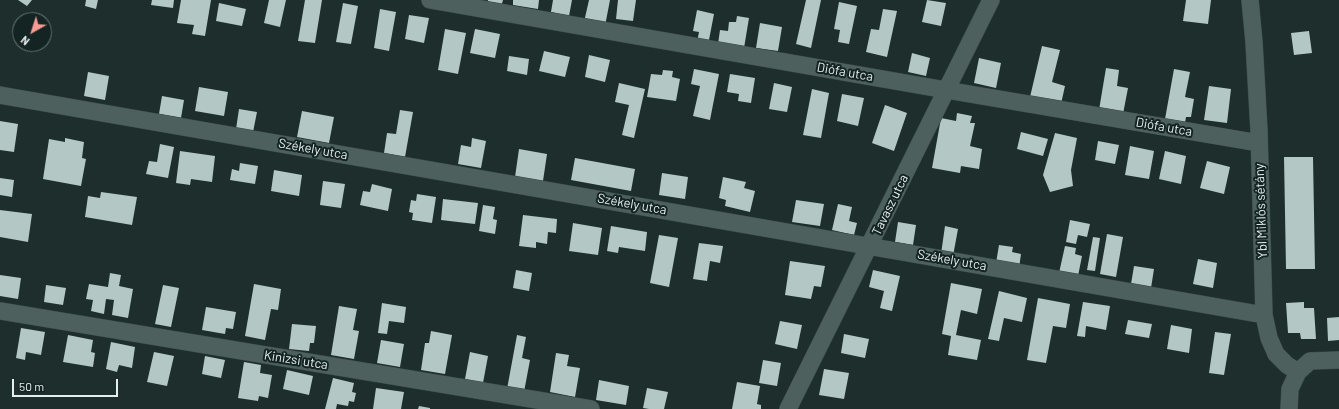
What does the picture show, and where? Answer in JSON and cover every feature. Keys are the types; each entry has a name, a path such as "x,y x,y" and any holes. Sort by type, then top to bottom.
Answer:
{"street":[{"name":"Diófa utca","path":"430,0 1259,143"},
{"name":"Tavasz utca","path":"788,409 991,0"},
{"name":"Ybl Miklós sétány","path":"1250,0 1254,42 1259,143 1264,315 1269,338 1276,354 1287,365 1298,372"},
{"name":"Székely utca","path":"0,95 1264,315"},
{"name":"Kinizsi utca","path":"0,311 591,409"},
{"path":"1289,409 1290,390 1298,372 1310,361 1339,360"}],"building":[{"path":"18,0 32,0 27,6"},
{"path":"86,0 98,0 96,9 85,6"},
{"path":"152,0 174,0 173,8 151,5"},
{"path":"181,0 211,0 205,36 192,34 194,25 177,23"},
{"path":"269,0 286,0 280,27 264,23"},
{"path":"305,0 322,0 315,43 298,41"},
{"path":"488,0 503,0 501,7 487,4"},
{"path":"513,0 539,0 538,9 513,5"},
{"path":"553,0 572,0 569,16 551,12"},
{"path":"589,0 610,0 605,26 584,22"},
{"path":"618,0 636,0 633,21 616,19"},
{"path":"806,0 821,0 811,48 796,44"},
{"path":"927,0 946,3 941,26 922,22"},
{"path":"1186,0 1211,0 1208,24 1183,21"},
{"path":"839,2 857,6 849,44 838,42 840,30 834,29"},
{"path":"219,3 246,9 242,26 216,21"},
{"path":"343,3 358,6 351,44 336,42"},
{"path":"380,9 396,12 389,51 374,48"},
{"path":"883,9 897,11 887,57 866,52 871,29 879,30"},
{"path":"697,10 714,14 708,45 697,42 699,32 693,31"},
{"path":"409,15 429,18 424,43 405,39"},
{"path":"737,16 749,18 744,48 718,44 720,30 728,31 729,22 736,22"},
{"path":"760,23 782,27 778,51 756,48"},
{"path":"445,29 466,33 458,74 438,70"},
{"path":"475,29 500,34 495,58 470,53"},
{"path":"1309,31 1312,53 1294,55 1291,33"},
{"path":"1042,46 1060,50 1052,82 1065,86 1061,104 1030,97"},
{"path":"544,51 570,57 565,77 539,71"},
{"path":"912,53 930,58 926,76 908,72"},
{"path":"589,55 610,60 605,82 585,77"},
{"path":"509,56 529,59 527,75 507,71"},
{"path":"979,58 1001,63 996,88 974,83"},
{"path":"1106,68 1119,70 1117,86 1128,88 1123,114 1099,110"},
{"path":"694,69 719,74 710,120 693,116 700,86 691,84"},
{"path":"1174,69 1190,72 1185,97 1194,99 1191,117 1186,117 1185,123 1165,119"},
{"path":"663,70 673,71 672,77 680,79 676,101 647,97 651,74 662,75"},
{"path":"88,72 109,76 105,100 84,96"},
{"path":"730,74 755,78 751,103 738,101 739,94 727,92"},
{"path":"619,83 645,89 634,138 622,135 629,105 615,102"},
{"path":"774,83 792,87 787,112 769,109"},
{"path":"1209,86 1231,89 1227,123 1204,120"},
{"path":"199,87 228,92 224,116 195,111"},
{"path":"812,89 829,93 821,138 803,135"},
{"path":"842,94 864,98 858,126 837,121"},
{"path":"162,96 184,100 181,118 159,114"},
{"path":"885,105 907,113 894,151 872,143"},
{"path":"239,109 257,112 253,132 236,129"},
{"path":"400,110 413,112 405,157 384,153 387,133 396,134"},
{"path":"302,111 334,117 329,143 297,137"},
{"path":"957,113 972,116 970,123 975,123 970,146 982,149 979,169 961,166 960,173 932,168 941,118 956,121"},
{"path":"0,121 18,124 14,152 0,150"},
{"path":"1021,132 1048,139 1043,156 1017,149"},
{"path":"1055,133 1077,138 1071,170 1073,186 1050,192 1043,175"},
{"path":"65,138 84,142 82,158 86,159 81,186 43,179 49,139 65,142"},
{"path":"472,138 486,141 481,168 458,164 461,145 471,147"},
{"path":"1098,141 1119,145 1115,164 1095,160"},
{"path":"160,144 174,147 168,178 146,174 149,161 157,162"},
{"path":"1130,146 1154,151 1149,179 1125,175"},
{"path":"519,149 547,154 543,181 515,177"},
{"path":"180,151 215,156 212,182 191,179 190,185 176,183"},
{"path":"1165,151 1186,156 1181,184 1159,179"},
{"path":"1284,157 1313,157 1315,269 1286,269"},
{"path":"575,158 635,169 631,191 571,180"},
{"path":"1207,161 1230,167 1224,194 1200,188"},
{"path":"240,163 258,166 255,184 230,180 232,169 239,171"},
{"path":"274,170 302,175 299,196 271,191"},
{"path":"662,173 688,177 685,199 659,195"},
{"path":"723,177 746,182 744,188 755,191 750,212 725,206 726,200 719,198"},
{"path":"0,178 14,180 12,197 0,195"},
{"path":"323,181 345,184 341,208 320,205"},
{"path":"372,184 392,189 388,211 360,205 363,191 370,192"},
{"path":"101,192 137,197 132,225 85,217 88,196 100,198"},
{"path":"417,194 436,197 432,223 412,220 413,213 409,212 411,200 416,201"},
{"path":"443,199 478,203 475,224 441,220"},
{"path":"796,200 824,204 820,226 792,222"},
{"path":"838,204 852,207 849,221 857,223 854,235 832,230"},
{"path":"483,205 495,207 493,219 497,220 495,234 479,231"},
{"path":"0,210 32,214 28,242 0,237"},
{"path":"523,215 557,219 556,233 548,232 547,244 536,242 536,248 519,246"},
{"path":"1070,220 1090,224 1087,237 1078,235 1076,244 1066,242"},
{"path":"898,222 916,225 913,245 895,242"},
{"path":"573,223 602,228 598,255 569,251"},
{"path":"611,226 647,232 645,251 619,247 618,253 607,251"},
{"path":"945,226 958,229 953,256 941,254"},
{"path":"1107,234 1123,237 1116,277 1100,274"},
{"path":"659,235 678,238 669,287 650,283"},
{"path":"1093,237 1100,238 1095,271 1087,270"},
{"path":"699,243 723,246 720,263 710,261 707,281 693,279"},
{"path":"999,245 1013,247 1012,252 1021,254 1019,268 996,263"},
{"path":"1065,246 1076,248 1075,254 1082,256 1078,276 1059,273"},
{"path":"1198,259 1217,263 1213,288 1193,284"},
{"path":"790,261 825,266 821,287 814,286 811,299 785,295"},
{"path":"1134,266 1154,269 1151,288 1131,284"},
{"path":"516,270 532,273 529,291 513,288"},
{"path":"873,270 900,276 892,311 880,308 884,291 869,287"},
{"path":"110,273 121,275 119,286 133,289 128,318 112,315 114,300 106,299 104,314 91,311 93,300 86,299 89,284 108,287"},
{"path":"0,275 21,278 18,299 0,296"},
{"path":"951,283 982,289 977,314 961,310 956,335 981,340 977,360 948,355 951,336 942,334"},
{"path":"254,284 281,289 278,310 271,309 265,340 245,336"},
{"path":"46,285 66,288 63,305 44,302"},
{"path":"163,285 179,288 171,327 155,324"},
{"path":"999,291 1027,298 1022,322 1004,318 999,341 988,339"},
{"path":"1038,298 1070,304 1066,328 1053,326 1046,363 1027,360"},
{"path":"1083,302 1110,306 1106,330 1086,326 1085,337 1077,336"},
{"path":"1304,302 1304,308 1314,308 1316,339 1301,339 1300,333 1288,333 1286,303"},
{"path":"382,303 406,307 404,323 389,321 387,334 378,333"},
{"path":"339,306 357,309 353,330 359,331 354,359 331,355"},
{"path":"206,307 236,312 233,329 226,328 225,334 202,330"},
{"path":"1339,317 1339,340 1328,341 1327,318"},
{"path":"1128,320 1152,324 1149,338 1125,334"},
{"path":"780,321 802,325 797,349 775,344"},
{"path":"292,324 316,326 314,343 310,343 309,351 289,349"},
{"path":"1171,325 1192,329 1189,353 1167,349"},
{"path":"21,328 45,332 41,355 26,352 25,360 16,358"},
{"path":"431,331 452,335 445,374 421,370 425,343 429,343"},
{"path":"1215,332 1231,334 1224,375 1209,373"},
{"path":"844,334 869,339 865,358 841,353"},
{"path":"68,335 93,340 91,352 95,353 93,367 63,362"},
{"path":"517,335 526,337 522,358 530,360 524,392 507,389"},
{"path":"381,340 404,344 400,367 377,363"},
{"path":"111,342 135,347 132,368 119,365 117,372 106,369"},
{"path":"154,352 174,356 167,386 147,382"},
{"path":"470,352 488,356 483,383 465,379"},
{"path":"556,353 569,355 567,366 580,368 575,397 550,392"},
{"path":"205,356 225,360 221,378 202,374"},
{"path":"763,360 781,363 777,386 759,383"},
{"path":"244,362 261,365 260,373 272,375 268,398 259,396 258,401 238,398"},
{"path":"824,369 849,373 844,399 819,395"},
{"path":"287,370 313,376 309,395 283,389"},
{"path":"333,378 354,383 352,392 356,393 354,402 349,401 348,406 337,404 336,409 325,409"},
{"path":"599,380 629,386 626,405 596,400"},
{"path":"737,382 760,386 757,404 761,405 761,409 732,409"},
{"path":"376,388 404,392 401,409 373,409"},
{"path":"647,388 668,392 664,409 643,408"},
{"path":"419,406 430,408 430,409 418,409"}]}
